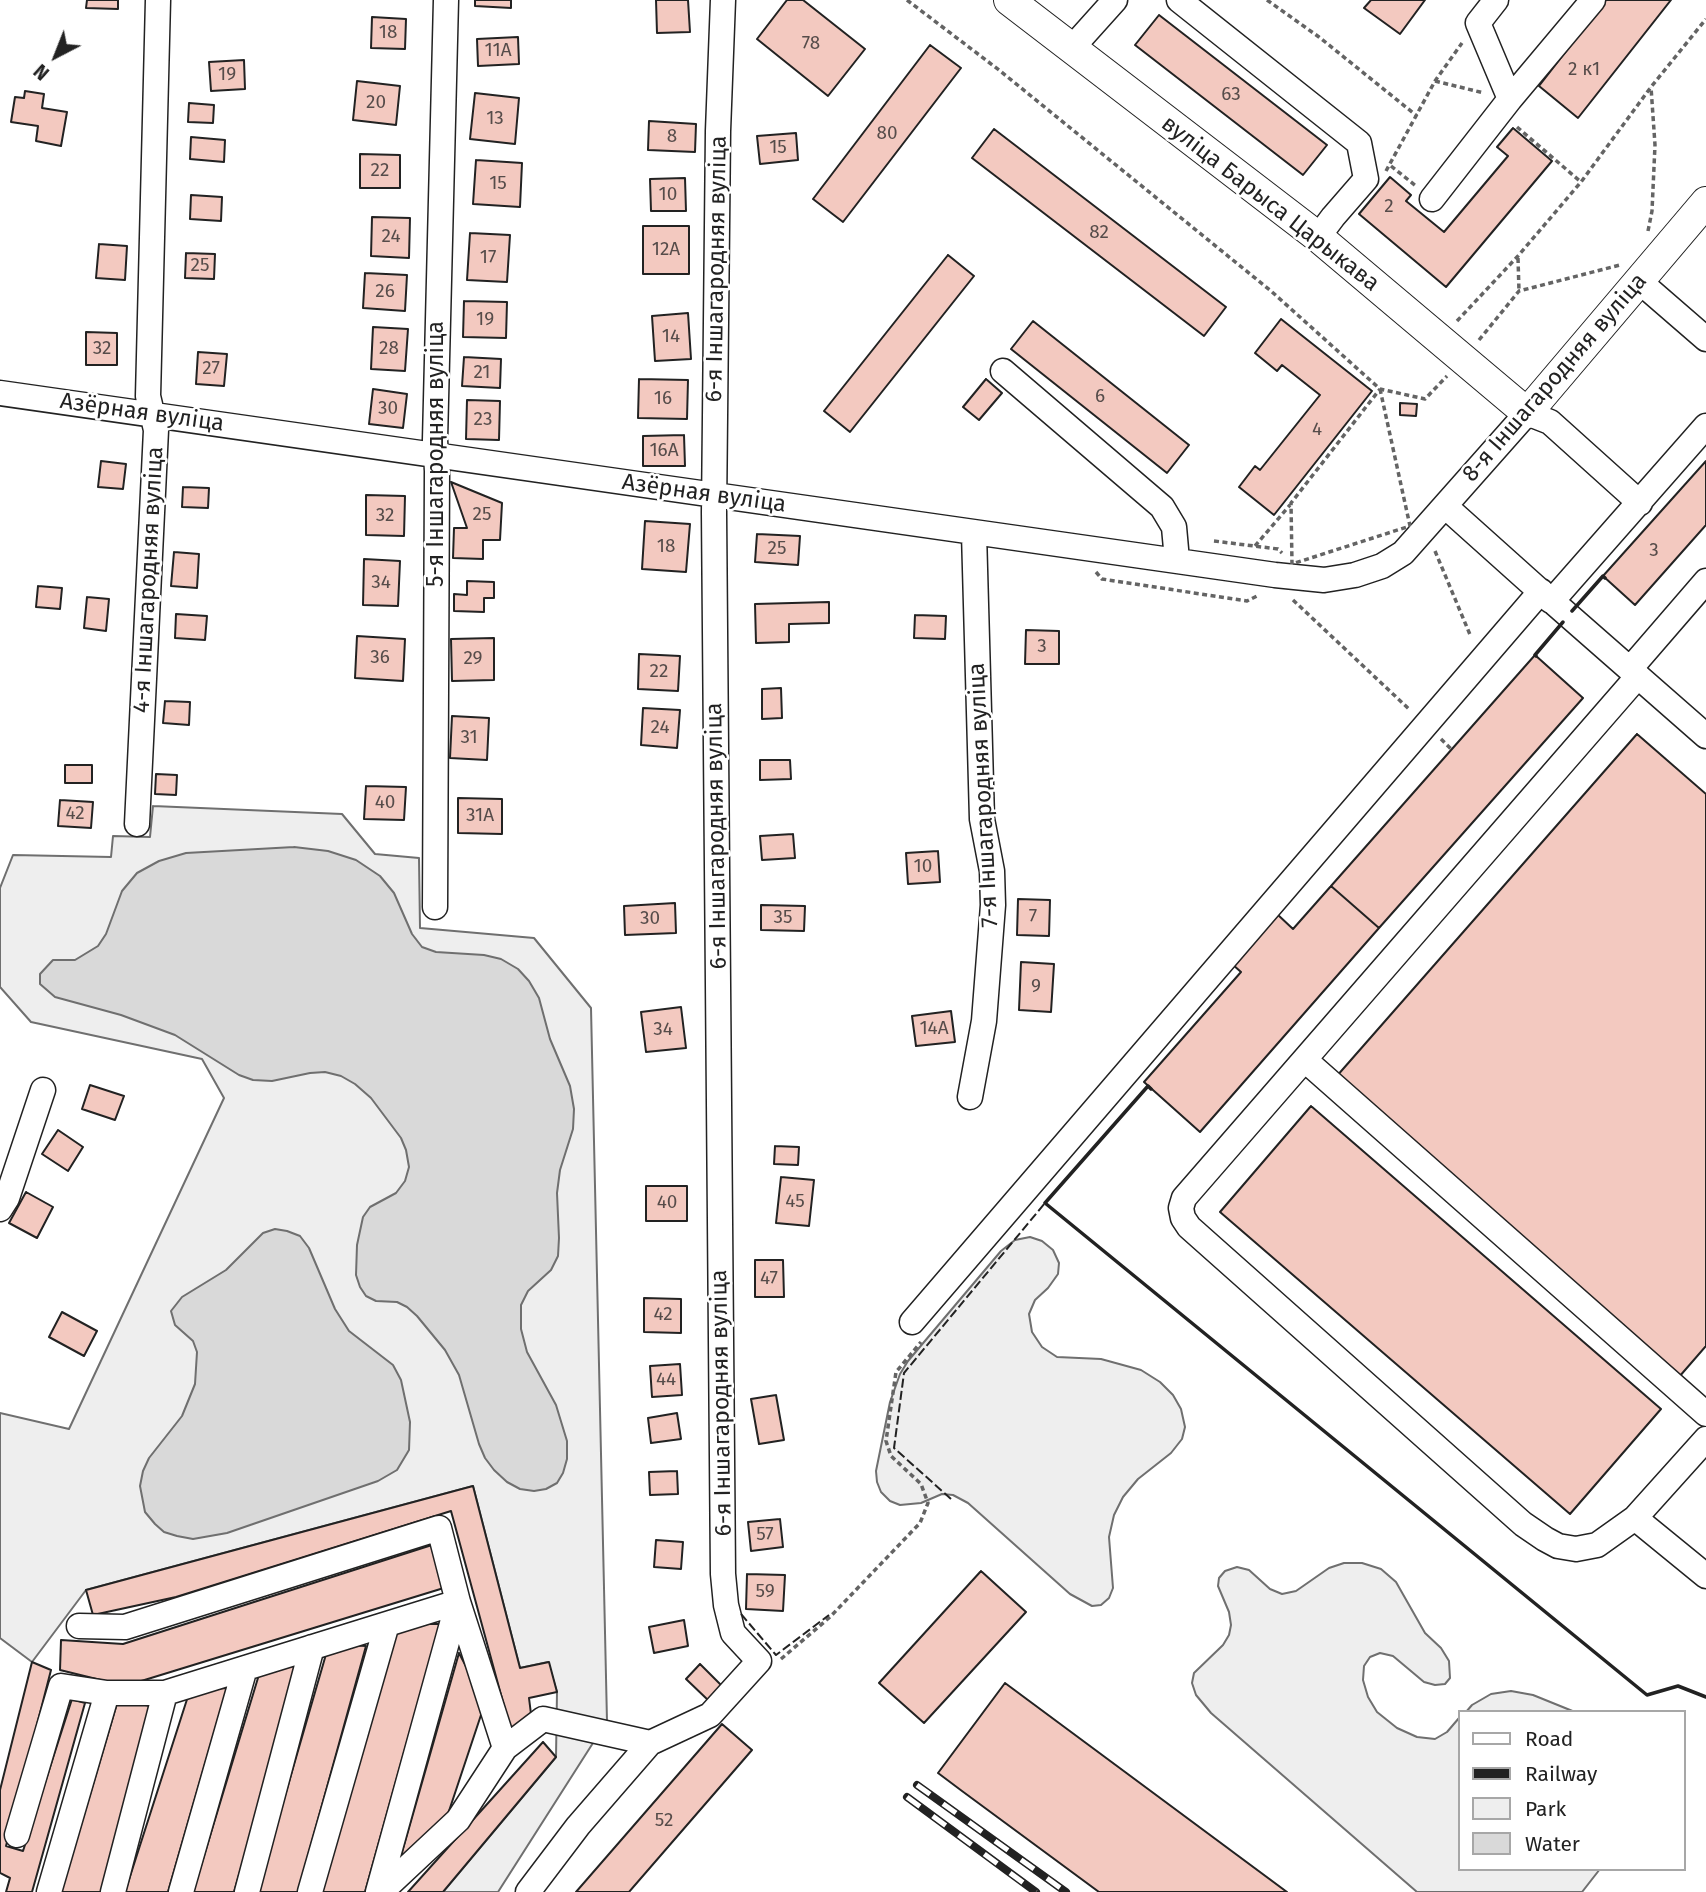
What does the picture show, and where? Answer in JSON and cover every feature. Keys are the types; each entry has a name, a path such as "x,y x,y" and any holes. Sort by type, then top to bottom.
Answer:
{"main road":[{"name":"вуліца Барыса Царыкава","path":"1009,0 1318,237 1527,413"},
{"name":"8-я Іншагародняя вуліца","path":"1527,413 1633,272 1706,202"}],"street":[{"name":"4-я Іншагародняя вуліца","path":"137,824 156,430 148,396 158,0"},
{"name":"5-я Іншагародняя вуліца","path":"435,907 436,455 446,0"},
{"name":"6-я Іншагародняя вуліца","path":"723,0 718,131 714,496 723,1574 726,1605 733,1633 759,1661"},
{"path":"1071,49 1115,0"},
{"path":"1179,0 1359,143 1366,179 1318,237"},
{"path":"1496,0 1478,23 1510,99"},
{"path":"1432,199 1510,99 1593,0"},
{"path":"1633,272 1706,339"},
{"path":"1003,372 1162,508 1174,527 1177,560"},
{"name":"Азёрная вуліца","path":"0,393 1275,575 1324,580 1356,575 1382,566 1403,553"},
{"path":"1527,413 1550,422 1640,503"},
{"name":"8-я Іншагародняя вуліца","path":"1403,553 1527,413"},
{"path":"912,1322 1481,661 1640,503 1706,426"},
{"path":"1445,506 1706,736"},
{"name":"7-я Іншагародняя вуліца","path":"970,1097 984,1021 993,905 992,871 982,819 974,533"},
{"path":"1706,581 1634,673 1184,1198 1181,1208 1183,1219 1189,1227 1523,1524 1558,1546 1576,1549 1597,1545 1635,1518 1706,1439"},
{"path":"1305,1059 1706,1414"},
{"path":"0,1209 7,1198 43,1090"},
{"path":"1635,1518 1706,1576"},
{"path":"79,1626 125,1628 439,1528 458,1602 505,1748"},
{"path":"17,1835 61,1686 107,1693 165,1693 458,1602"},
{"path":"379,1892 458,1602"},
{"path":"310,1892 387,1624"},
{"path":"247,1892 312,1647"},
{"path":"528,1892 578,1826 650,1743 710,1715 759,1661"},
{"path":"181,1892 245,1668"},
{"path":"49,1892 107,1693"},
{"path":"113,1892 165,1693"},
{"path":"379,1892 458,1820 505,1748 543,1719 650,1743"}],"path":[{"path":"907,0 999,70 1271,291 1380,389 1425,399 1451,371"},
{"path":"1267,0 1319,37 1418,116"},
{"path":"1457,321 1518,256 1581,181 1706,19"},
{"path":"1382,175 1391,166 1435,81 1478,23"},
{"path":"1435,81 1510,99"},
{"path":"1645,241 1652,211 1655,145 1651,87"},
{"path":"1478,341 1519,291 1518,256"},
{"path":"1519,291 1633,272"},
{"path":"1291,503 1292,564 1410,526 1380,389"},
{"path":"1255,547 1380,389"},
{"path":"1433,545 1481,661"},
{"path":"1289,596 1451,749"},
{"path":"759,1661 778,1661 830,1617 920,1523 929,1503 921,1484 891,1456 886,1441 896,1372"}],"green space":[{"path":"153,806 342,814 375,854 419,858 420,928 534,938 591,1008 607,1721 498,1892 443,1892 556,1757 557,1692 548,1662 520,1668 473,1486 86,1590 32,1662 0,1638 0,1413 69,1429 224,1098 202,1059 31,1022 0,987 0,888 13,855 111,857 113,836 150,837"},
{"path":"1030,1237 1042,1241 1053,1250 1059,1263 1058,1274 1035,1300 1029,1314 1032,1332 1042,1347 1057,1357 1101,1359 1141,1370 1160,1382 1173,1395 1181,1409 1185,1427 1182,1439 1171,1453 1138,1479 1123,1497 1114,1515 1109,1537 1113,1588 1109,1598 1101,1605 1092,1606 1070,1594 968,1503 953,1495 942,1494 921,1503 900,1505 890,1501 881,1492 877,1482 876,1471 890,1402 908,1361 1001,1251 1015,1240"},
{"path":"1344,1563 1362,1563 1381,1569 1396,1582 1425,1633 1441,1648 1449,1661 1450,1678 1445,1684 1435,1685 1424,1682 1393,1656 1380,1653 1370,1657 1364,1666 1363,1680 1368,1697 1377,1712 1397,1728 1417,1737 1435,1739 1447,1732 1458,1719 1458,1871 1598,1871 1582,1892 1417,1892 1211,1713 1196,1695 1192,1683 1194,1673 1223,1645 1229,1635 1229,1612 1218,1586 1219,1578 1225,1571 1237,1567 1249,1570 1270,1589 1282,1594 1296,1591 1329,1568"},
{"path":"1511,1691 1533,1695 1570,1710 1468,1710 1491,1694"}],"water":[{"path":"294,847 328,851 356,860 380,876 394,893 412,934 422,947 436,952 484,955 501,959 518,969 539,998 550,1039 570,1086 574,1109 573,1129 560,1170 557,1193 558,1256 551,1270 528,1291 521,1305 521,1329 527,1352 556,1405 567,1441 567,1459 563,1473 557,1483 546,1489 520,1489 494,1470 479,1444 459,1375 445,1350 407,1307 397,1302 376,1301 366,1296 360,1287 356,1275 357,1245 363,1217 370,1207 396,1193 405,1181 409,1167 401,1138 371,1098 341,1076 325,1072 272,1081 253,1080 239,1075 175,1035 121,1015 55,997 40,984 40,974 53,960 75,960 98,946 106,934 122,891 137,873 159,861 186,853"},
{"path":"275,1229 300,1236 309,1248 335,1309 349,1331 393,1365 401,1380 410,1422 409,1450 397,1470 378,1481 227,1533 193,1539 164,1532 145,1512 140,1486 149,1458 182,1416 195,1384 197,1352 193,1341 175,1325 171,1311 182,1297 226,1270 263,1233"}],"building":[{"path":"87,0 118,0 118,9 86,8"},
{"path":"475,0 511,0 511,8 475,6"},
{"path":"656,0 688,0 690,32 657,33"},
{"path":"787,0 803,0 865,49 828,96 757,39"},
{"path":"1371,0 1425,0 1400,34 1364,8"},
{"path":"1606,0 1671,0 1578,118 1539,86"},
{"path":"1159,15 1327,145 1303,175 1135,45"},
{"path":"372,17 406,19 405,49 371,48"},
{"path":"518,37 519,64 478,66 477,39"},
{"path":"930,45 961,68 843,222 813,199"},
{"path":"244,60 245,89 211,91 209,62"},
{"path":"357,81 400,86 396,125 353,120"},
{"path":"25,91 44,94 42,108 67,112 61,146 36,141 38,126 11,122 15,97 24,98"},
{"path":"475,93 519,98 515,144 470,139"},
{"path":"189,103 214,105 213,123 188,122"},
{"path":"649,121 696,124 695,152 648,150"},
{"path":"1513,128 1552,161 1446,287 1359,214 1390,177 1411,195 1406,201 1444,232 1508,156 1497,147"},
{"path":"994,129 1226,307 1204,336 972,158"},
{"path":"796,133 798,160 760,164 757,136"},
{"path":"191,137 225,140 224,162 190,159"},
{"path":"360,154 400,155 400,188 360,188"},
{"path":"476,160 522,163 520,207 473,204"},
{"path":"685,178 686,211 651,211 650,179"},
{"path":"191,195 222,197 221,221 190,219"},
{"path":"372,217 410,218 409,258 371,256"},
{"path":"643,226 689,226 689,274 643,274"},
{"path":"470,233 510,235 507,282 467,280"},
{"path":"99,244 127,246 125,280 96,278"},
{"path":"186,253 215,254 214,279 185,278"},
{"path":"948,255 974,276 850,432 824,411"},
{"path":"365,273 407,275 405,311 363,308"},
{"path":"464,301 507,302 506,338 463,337"},
{"path":"688,313 691,359 655,361 652,316"},
{"path":"1281,319 1372,391 1274,515 1239,487 1255,466 1260,470 1320,395 1282,365 1277,371 1255,353"},
{"path":"1033,321 1189,445 1167,473 1011,349"},
{"path":"373,327 408,329 405,371 371,369"},
{"path":"86,332 117,333 117,365 86,365"},
{"path":"198,352 227,354 224,386 196,384"},
{"path":"464,357 501,359 500,388 462,386"},
{"path":"639,379 688,380 687,419 638,418"},
{"path":"986,379 1002,393 979,420 963,407"},
{"path":"373,389 407,394 403,428 369,424"},
{"path":"467,400 500,401 499,440 466,439"},
{"path":"1400,403 1417,404 1416,416 1400,415"},
{"path":"684,435 685,466 643,466 643,436"},
{"path":"101,461 126,464 123,489 98,487"},
{"path":"1706,461 1706,525 1635,605 1603,576"},
{"path":"451,482 502,503 500,540 483,540 483,559 453,558 454,528 467,528"},
{"path":"183,487 209,488 208,508 182,507"},
{"path":"366,495 405,496 404,536 366,535"},
{"path":"645,521 690,524 686,572 642,569"},
{"path":"757,534 800,536 798,565 755,562"},
{"path":"174,552 199,554 197,588 171,586"},
{"path":"364,559 400,561 398,606 363,605"},
{"path":"467,581 494,582 494,598 484,598 484,612 454,611 454,594 467,595"},
{"path":"38,586 62,588 60,609 36,607"},
{"path":"87,597 109,599 106,631 84,628"},
{"path":"829,602 829,623 789,624 789,642 756,643 755,604"},
{"path":"176,614 207,616 205,640 175,638"},
{"path":"915,615 946,616 945,639 914,638"},
{"path":"1026,630 1059,631 1059,664 1025,664"},
{"path":"357,636 405,639 403,681 355,678"},
{"path":"494,638 494,680 452,681 451,639"},
{"path":"639,654 680,656 678,691 638,689"},
{"path":"1535,655 1583,698 1379,928 1331,886"},
{"path":"781,688 782,718 762,719 762,689"},
{"path":"165,701 190,702 189,725 163,723"},
{"path":"643,708 680,710 677,748 641,745"},
{"path":"452,716 489,718 487,760 450,758"},
{"path":"1637,734 1706,794 1706,1346 1679,1377 1336,1077"},
{"path":"760,760 790,760 791,779 760,780"},
{"path":"65,765 92,765 92,783 65,783"},
{"path":"156,774 177,775 176,795 155,794"},
{"path":"366,786 406,787 404,820 364,819"},
{"path":"458,798 502,799 502,834 458,833"},
{"path":"60,800 93,802 91,828 58,826"},
{"path":"793,834 795,858 762,860 760,836"},
{"path":"938,851 940,882 908,884 906,853"},
{"path":"1331,886 1379,928 1200,1132 1144,1082 1241,972 1232,964 1277,914 1293,929"},
{"path":"1018,899 1050,900 1049,936 1017,935"},
{"path":"675,903 676,933 625,935 624,906"},
{"path":"761,905 805,906 804,931 761,930"},
{"path":"1021,962 1054,964 1051,1012 1019,1010"},
{"path":"681,1007 686,1048 646,1052 641,1012"},
{"path":"951,1011 955,1042 916,1046 912,1016"},
{"path":"90,1085 124,1096 115,1120 82,1109"},
{"path":"1311,1106 1661,1409 1570,1514 1220,1212"},
{"path":"58,1130 83,1147 68,1171 42,1154"},
{"path":"775,1146 799,1147 798,1165 774,1164"},
{"path":"781,1177 814,1180 809,1226 776,1223"},
{"path":"646,1186 687,1186 687,1221 646,1221"},
{"path":"26,1192 53,1207 37,1238 9,1223"},
{"path":"755,1260 783,1260 784,1297 755,1297"},
{"path":"644,1298 681,1299 681,1333 644,1332"},
{"path":"62,1312 97,1331 84,1356 49,1337"},
{"path":"680,1364 682,1395 652,1397 650,1366"},
{"path":"776,1395 784,1440 759,1444 751,1399"},
{"path":"677,1413 681,1439 651,1443 648,1418"},
{"path":"677,1471 678,1494 650,1495 649,1472"},
{"path":"473,1486 520,1668 549,1662 557,1692 529,1698 532,1722 510,1728 451,1511 176,1597 93,1615 86,1590"},
{"path":"780,1519 783,1547 751,1551 748,1522"},
{"path":"656,1540 683,1542 681,1569 654,1567"},
{"path":"435,1544 447,1587 125,1686 60,1670 61,1640 123,1644"},
{"path":"981,1571 1026,1612 924,1723 879,1683"},
{"path":"747,1574 785,1575 783,1611 746,1609"},
{"path":"684,1620 688,1646 654,1653 649,1627"},
{"path":"398,1624 440,1624 365,1892 320,1892"},
{"path":"329,1644 366,1646 298,1892 257,1892"},
{"path":"459,1653 485,1703 446,1820 401,1856"},
{"path":"32,1662 51,1670 6,1846 23,1851 72,1699 85,1703 32,1892 6,1892 10,1878 0,1873 0,1790"},
{"path":"301,1663 234,1892 193,1892 261,1668"},
{"path":"700,1664 723,1687 709,1701 686,1679"},
{"path":"1005,1683 1287,1892 1099,1892 962,1791 938,1773"},
{"path":"227,1688 168,1892 125,1892 190,1690"},
{"path":"118,1700 156,1707 102,1892 61,1892"},
{"path":"722,1724 752,1750 629,1892 576,1892"},
{"path":"543,1742 556,1757 443,1892 408,1892"}],"railway":[{"path":"917,1785 1066,1892"},
{"path":"907,1797 1036,1892"}],"fence":[{"path":"951,1499 894,1448 904,1373 1045,1203"},
{"path":"741,1614 776,1655 829,1615"}],"wall":[{"path":"1572,611 1603,576 1605,578"},
{"path":"1536,656 1563,622"},
{"path":"1151,1089 1148,1086 1045,1203 1647,1695 1678,1686 1706,1697"}]}
